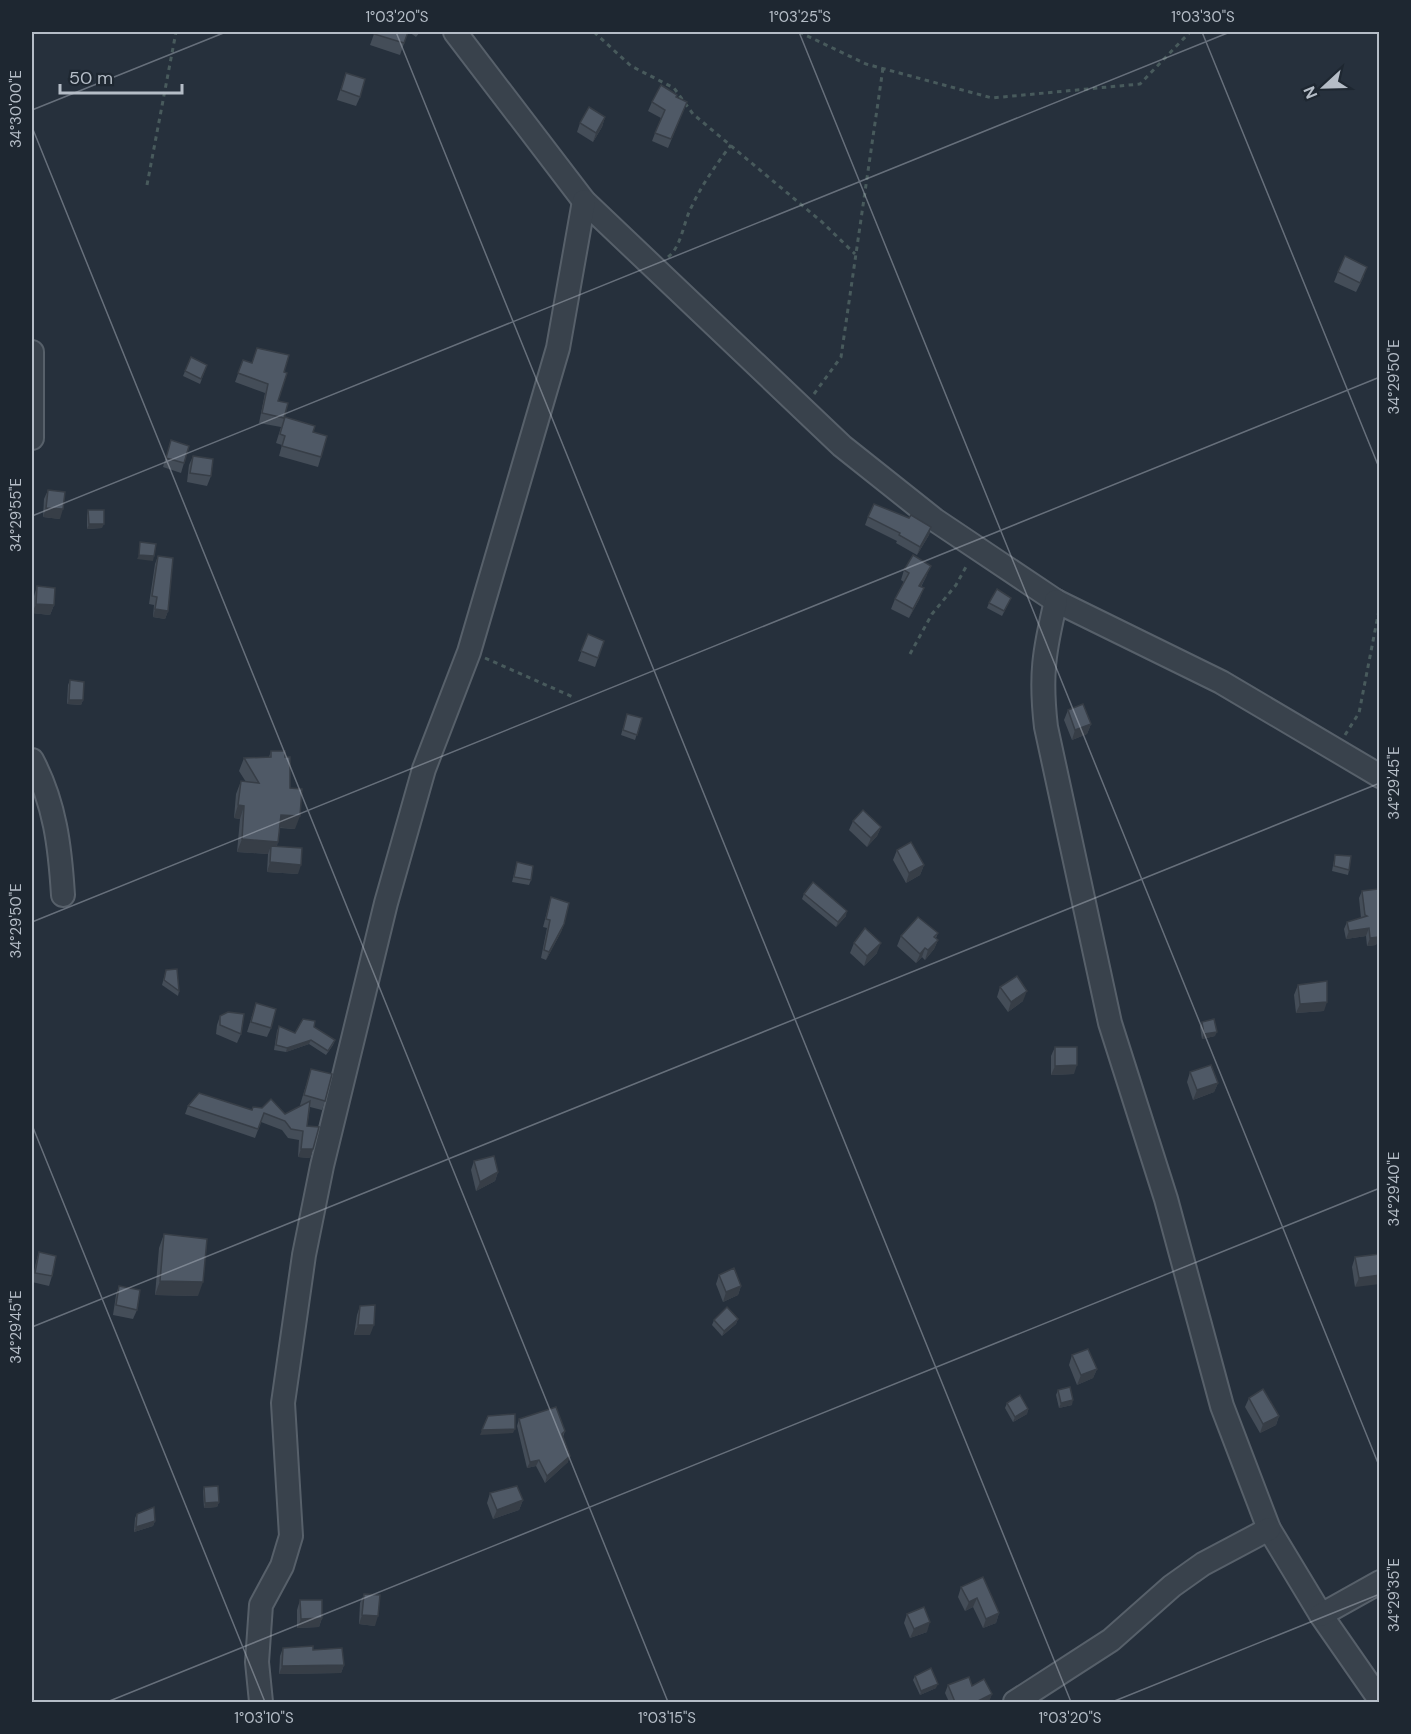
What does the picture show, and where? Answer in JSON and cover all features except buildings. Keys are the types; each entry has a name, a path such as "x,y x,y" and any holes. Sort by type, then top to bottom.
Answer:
{"street":[{"path":"455,32 584,201 842,446 934,520 1056,601 1221,682 1380,776"},
{"path":"261,1702 257,1662 261,1605 282,1566 291,1536 283,1403 312,1213 386,903 424,769 469,652 558,348 584,201"},
{"path":"32,352 32,438"},
{"path":"1056,601 1043,654 1041,686 1046,727 1097,967 1130,1089 1166,1199 1222,1406 1269,1529 1321,1615 1380,1700"},
{"path":"32,760 45,785 59,839 63,895"},
{"path":"1015,1702 1111,1640 1172,1586 1203,1564 1269,1529"},
{"path":"1321,1615 1380,1582"}],"path":[{"path":"147,185 176,32"},
{"path":"594,32 631,66 674,88 693,114 822,222 855,254"},
{"path":"799,32 866,64 992,98 1140,84 1190,32"},
{"path":"797,402 812,397 841,357 883,68"},
{"path":"655,267 674,252 689,210 708,176 731,145"},
{"path":"910,654 932,614 956,585 973,552 978,551"},
{"path":"1335,748 1354,725 1359,713 1380,605"},
{"path":"469,652 573,698"}]}
